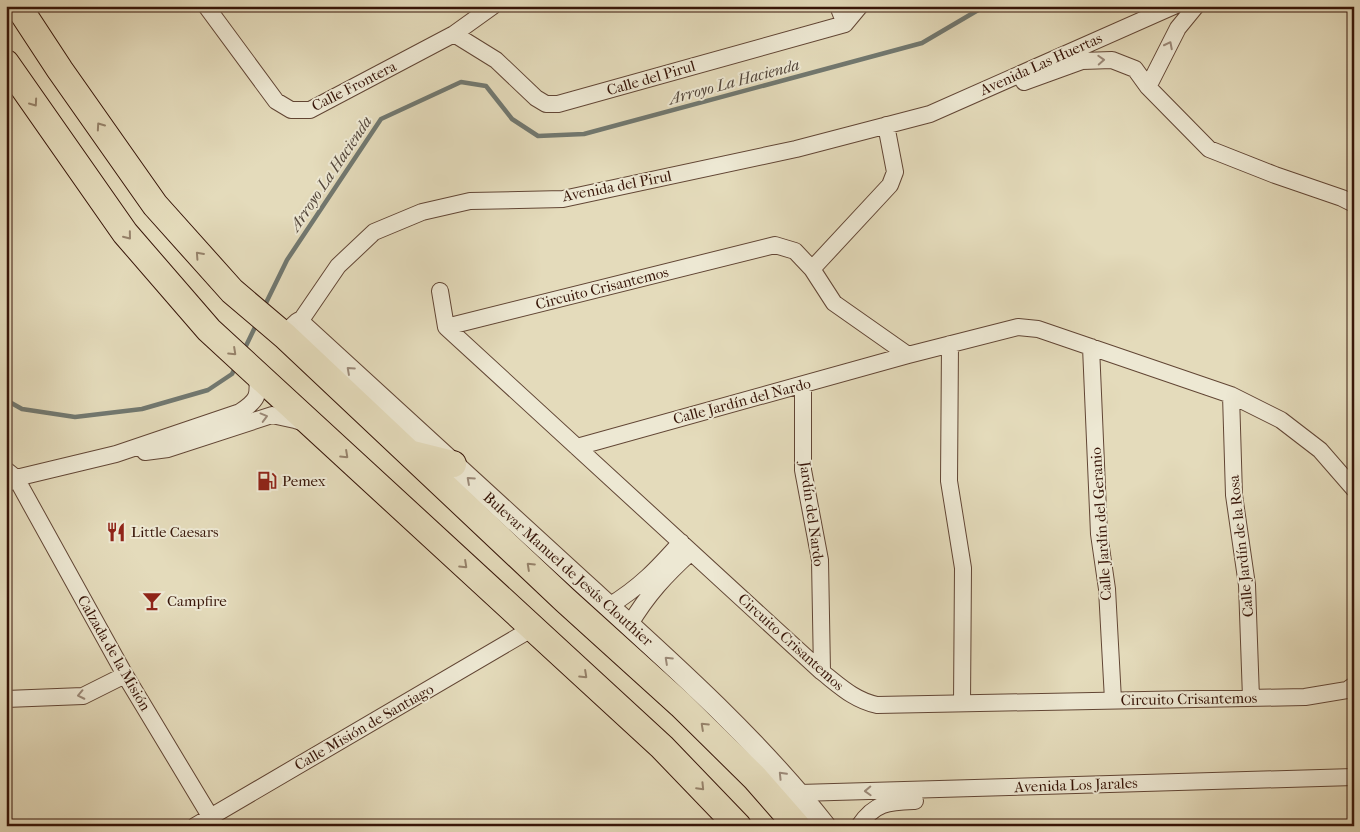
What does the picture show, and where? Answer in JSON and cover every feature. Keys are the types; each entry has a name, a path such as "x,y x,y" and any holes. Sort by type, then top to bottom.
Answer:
{"main road":[{"path":"18,6 60,70 155,205 232,291 284,328 410,454 720,742 797,826"},
{"path":"6,63 125,233 209,330 662,747 738,826"},
{"path":"410,454 453,464"}],"street":[{"name":"Calle Frontera","path":"206,6 276,101 291,110 310,110 454,34 493,6"},
{"path":"838,6 845,24 860,6"},
{"name":"Avenida Las Huertas","path":"973,94 1174,6"},
{"path":"1148,87 1178,28 1196,6"},
{"name":"Calle del Pirul","path":"454,34 496,60 536,98 546,104 558,104 845,24"},
{"name":"Avenida Las Huertas","path":"973,94 1024,82 1082,61 1112,60 1135,69 1148,87 1209,149 1354,204"},
{"name":"Avenida del Pirul","path":"284,328 338,266 374,232 422,212 470,201 563,199 796,149 930,114 973,94"},
{"path":"812,269 890,185 895,172 886,125"},
{"name":"Circuito Crisantemos","path":"446,327 775,245 795,251 812,269 834,303 908,355"},
{"path":"440,291 446,327"},
{"path":"908,355 1018,326 1038,329 1231,395 1281,420 1320,450 1354,489"},
{"name":"Circuito Crisantemos","path":"446,327 822,672 852,696 864,702 877,705 1305,697 1348,690 1354,685"},
{"name":"Bulevar Manuel de Jesús Clouthier","path":"284,328 453,464 630,624 713,703 799,793 825,826"},
{"path":"950,344 949,481 963,568 962,703"},
{"name":"Calle Jardín del Geranio","path":"1091,347 1099,534 1107,589 1113,700"},
{"name":"Calle Jardín del Nardo","path":"577,447 908,355"},
{"path":"10,477 116,454 240,412 254,403 259,392 257,375"},
{"name":"Jardín del Nardo","path":"803,385 803,470 820,560 822,672"},
{"name":"Calle Jardín de la Rosa","path":"1231,395 1234,495 1247,585 1251,698"},
{"path":"116,454 168,448 272,415 295,420 319,430"},
{"name":"Calzada de la Misión","path":"10,477 125,675 214,822"},
{"path":"609,606 630,593 686,547"},
{"path":"630,624 642,603 686,547"},
{"name":"Calle Misión de Santiago","path":"195,826 214,822 533,628"},
{"path":"6,699 83,696 125,675"},
{"name":"Avenida Los Jarales","path":"799,793 1354,777"},
{"name":"Avenida Los Jarales","path":"859,826 867,814 874,808 893,801 1354,788"}],"waterway":[{"name":"Arroyo La Hacienda","path":"264,307 287,260 381,119 461,82 486,86 512,119 538,136 584,134 922,43 985,6"},
{"name":"Arroyo La Hacienda","path":"244,350 257,323"},
{"name":"Arroyo La Hacienda","path":"6,400 22,409 75,417 142,409 208,390 232,374 236,366"}],"place":[{"name":"Pemex","path":"267,481"},
{"name":"Little Caesars","path":"116,532"},
{"name":"Campfire","path":"152,601"}]}
